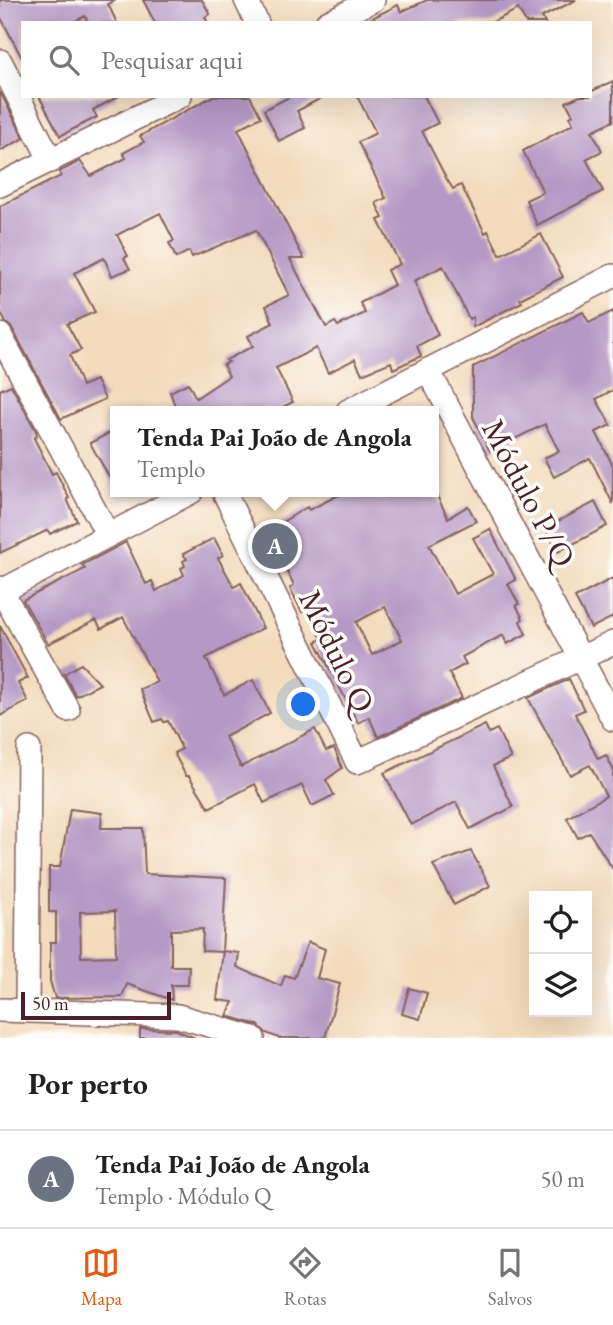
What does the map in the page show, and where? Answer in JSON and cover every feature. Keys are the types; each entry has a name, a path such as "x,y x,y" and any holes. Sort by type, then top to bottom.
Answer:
{"street":[{"path":"246,0 256,21"},
{"path":"331,21 373,0"},
{"path":"0,61 51,161"},
{"path":"0,185 176,98"},
{"path":"358,406 613,276"},
{"path":"0,335 107,535"},
{"name":"Módulo P/Q","path":"428,370 613,719"},
{"path":"68,710 1,590 181,497"},
{"name":"Módulo Q","path":"226,497 357,762 582,659"},
{"path":"582,659 613,643"},
{"path":"27,1010 29,749"},
{"path":"0,1010 178,1016 253,1038"}],"building":[{"path":"0,0 116,0 108,4 116,21 87,21 85,16 76,21 21,21 21,56 0,16"},
{"path":"143,0 202,0 210,14 205,17 207,21 154,21"},
{"path":"427,0 576,0 542,17 544,21 525,21 518,9 495,21 366,21 398,5 401,12"},
{"path":"613,81 613,121 592,131 602,151 586,159 603,191 537,225 526,200 543,192 523,151 573,124 570,117 573,115 566,102 575,98 592,98 592,91"},
{"path":"0,92 24,138 0,151"},
{"path":"40,98 115,98 93,110 97,117 60,136"},
{"path":"209,98 251,98 261,117 238,129 304,259 290,259 326,327 335,322 338,326 365,313 360,303 394,285 387,270 400,264 378,220 383,218 376,203 386,198 358,142 376,133 358,98 425,98 438,123 422,131 446,178 453,189 461,185 485,233 488,231 500,255 541,234 563,277 473,327 473,317 469,319 443,266 414,281 438,335 417,346 421,356 393,369 391,362 362,374 355,359 328,373 316,348 276,368 293,402 285,406 175,406 170,392 188,383 196,398 229,376 223,365 229,362 226,360 253,346 248,336 273,323 266,306 289,295 256,230 192,257 189,251 176,258 169,243 174,241 160,213 117,235 128,256 124,258 130,269 112,276 104,258 74,273 95,312 67,324 81,350 70,355 82,386 96,380 105,399 61,419 0,311 0,206 61,176 59,172 80,161 91,176 126,158 123,153 144,142 140,136"},
{"path":"287,98 321,98 297,111 305,128 279,141 264,110"},
{"path":"613,311 613,390 596,399 611,425 596,432 613,466 613,504 590,458 554,477 544,458 559,451 545,424 490,451 473,417 473,367 583,312 589,323"},
{"path":"11,385 36,431 37,436 34,438 52,474 56,472 69,498 67,499 77,521 50,534 48,530 0,553 0,390"},
{"path":"110,433 110,478 90,443"},
{"path":"335,497 438,497 448,518 468,506 476,521 429,545 455,594 493,574 473,538 490,529 516,580 508,584 519,604 516,605 526,634 507,644 503,635 462,657 466,664 449,673 462,698 378,737 369,717 358,723 316,642 322,639 307,609 302,612 290,588 294,585 276,549 270,552 261,535 307,507 309,510","holes":["385,607 402,640 372,655 356,622"]},
{"path":"595,502 607,526 558,552 545,528"},
{"path":"214,538 223,555 218,558 234,587 241,583 263,628 206,658 224,695 253,680 270,713 225,737 241,767 315,729 326,751 334,748 342,768 326,780 334,795 312,806 302,785 264,803 255,784 209,808 189,776 186,776 174,753 182,749 168,721 164,722 162,719 154,722 140,689 157,682 123,617 101,629 96,620 48,644 23,600 85,569 82,565 126,542 146,584 152,581 156,591 184,575 181,568 185,566 183,561 187,559 183,554"},
{"path":"613,578 613,617 591,628 575,598"},
{"path":"0,626 28,678 18,683 28,701 0,716"},
{"path":"81,664 100,684 76,696 64,674"},
{"path":"569,679 584,710 575,714 598,759 606,755 613,769 613,869 589,832 578,838 567,818 606,796 590,765 570,775 528,698"},
{"path":"485,725 489,733 497,729 511,758 493,766 513,807 470,829 456,802 411,825 384,773"},
{"path":"70,809 102,813 101,828 143,828 145,874 226,878 222,952 202,951 203,929 171,930 171,966 189,966 188,985 171,985 172,1000 127,984 122,997 55,998 50,981 50,942 56,942 56,912 49,912 49,867 60,867","holes":["115,911 116,956 81,957 80,912"]},
{"path":"471,851 490,886 454,905 433,865"},
{"path":"308,942 325,949 317,978 340,984 325,1038 279,1038 266,1033 258,1025 227,1016 233,1002 217,1000 223,951 239,953 237,967 281,986 285,975 294,978"},
{"path":"409,988 427,993 420,1019 402,1014"},
{"path":"140,1029 176,1030 195,1038 140,1038"}],"place":[{"name":"Tenda Pai João de Angola","path":"275,546"}]}
